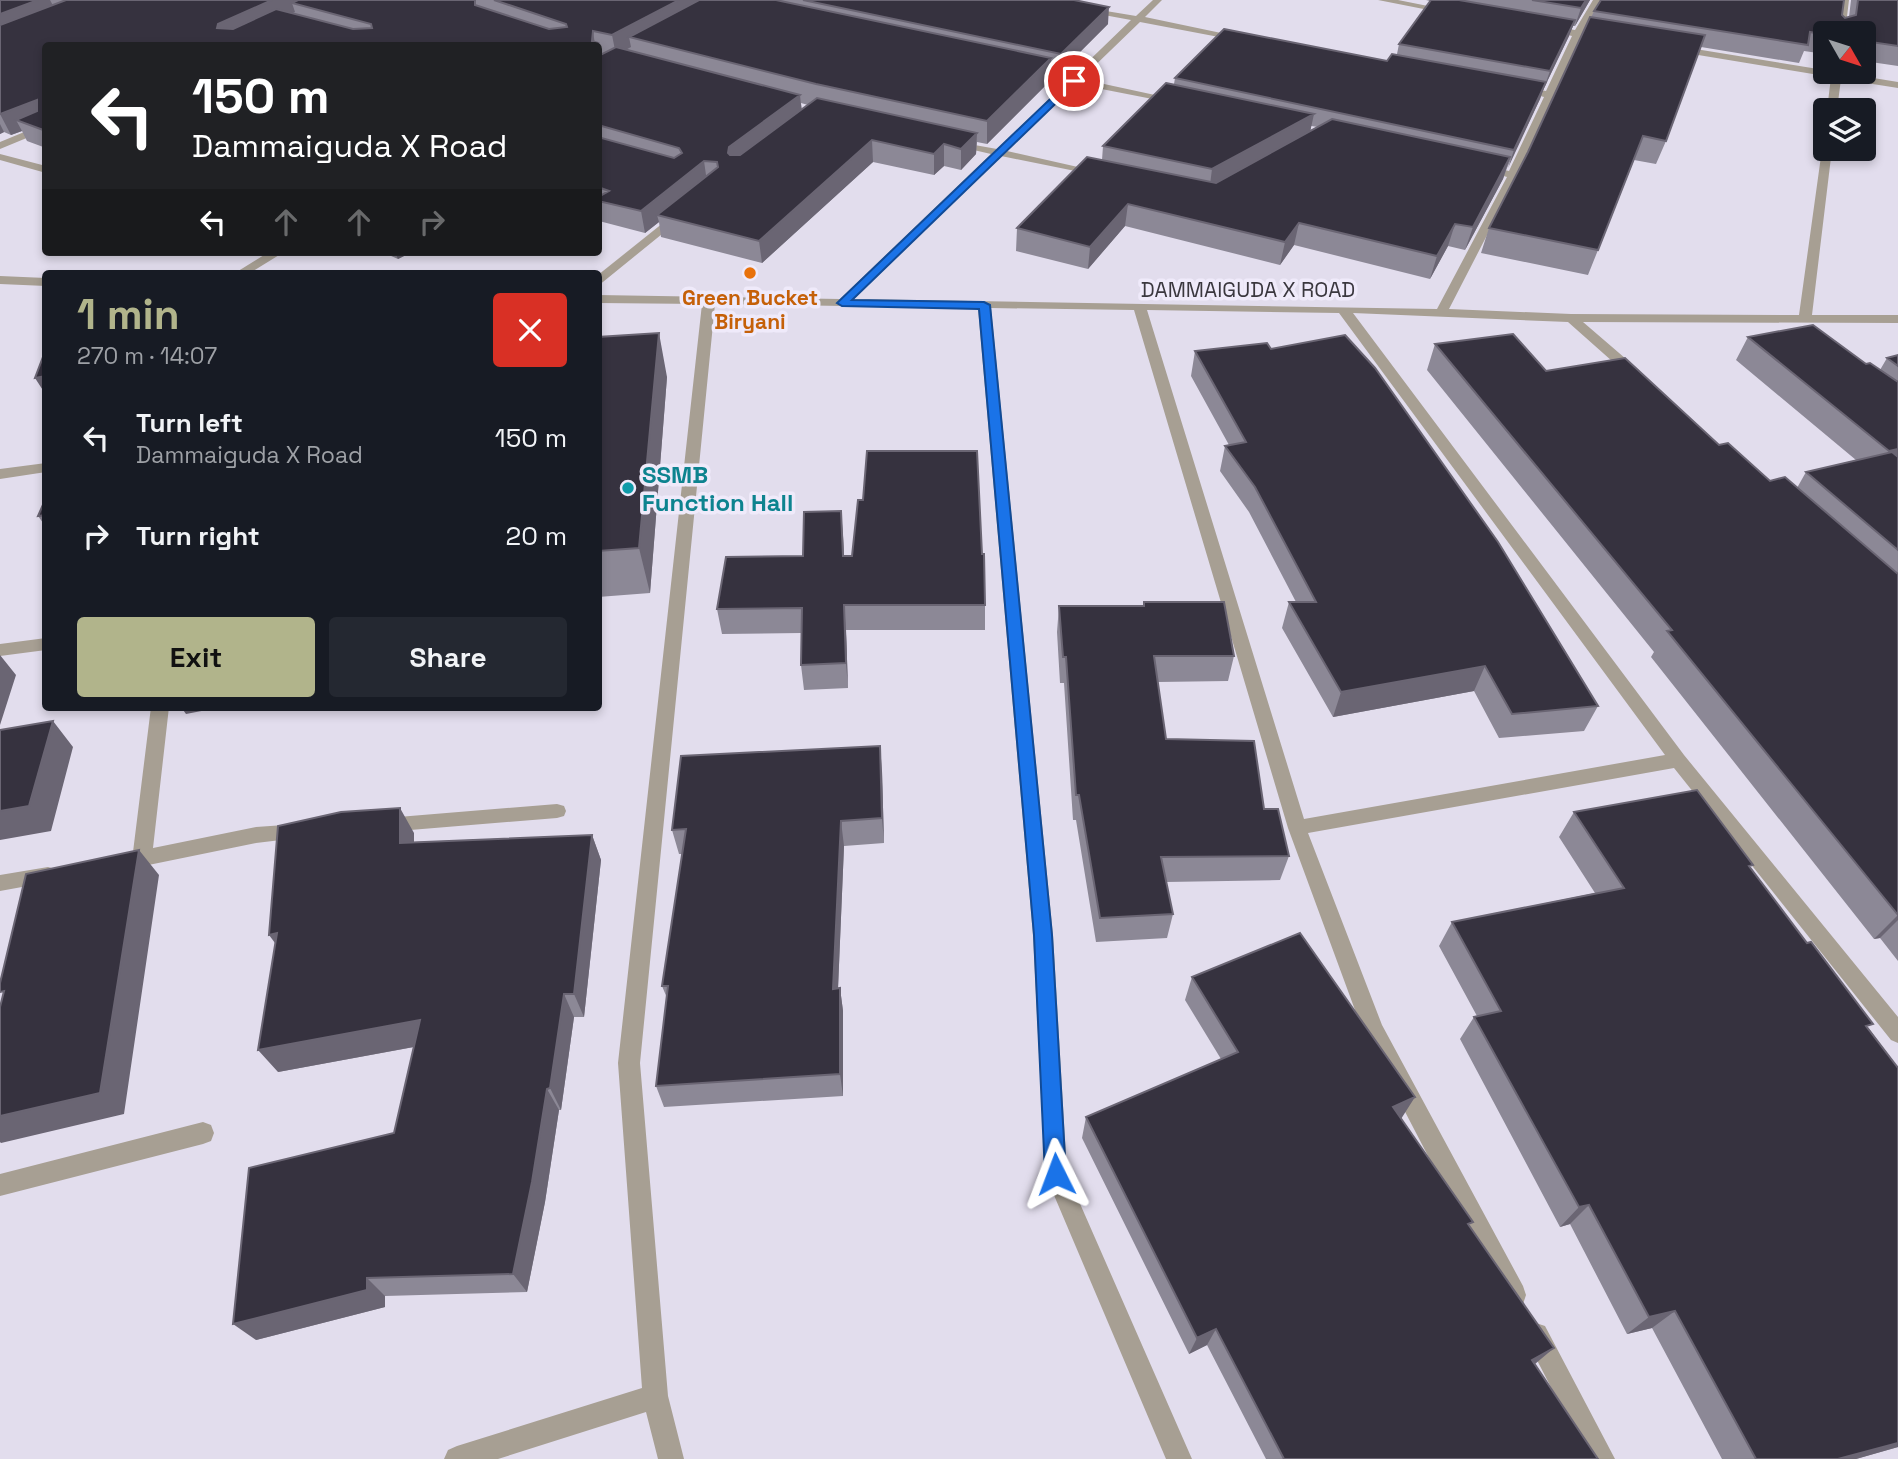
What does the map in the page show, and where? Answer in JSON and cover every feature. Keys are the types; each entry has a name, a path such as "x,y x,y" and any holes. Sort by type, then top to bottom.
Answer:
{"street":[{"path":"842,303 1158,0"},
{"path":"1382,0 1461,13"},
{"path":"1441,311 1513,175 1578,33 1597,0"},
{"path":"1842,21 1844,0"},
{"path":"1074,7 1248,40"},
{"path":"1539,27 1619,40"},
{"path":"1660,47 1813,69"},
{"path":"1020,69 1180,104"},
{"path":"1876,81 1898,85"},
{"path":"1509,87 1550,95"},
{"path":"0,146 42,129"},
{"path":"948,141 1106,176"},
{"path":"0,157 42,169"},
{"path":"1805,318 1825,161"},
{"path":"1473,166 1513,175"},
{"path":"602,279 683,211"},
{"path":"246,270 271,256"},
{"path":"0,280 42,282"},
{"name":"DAMMAIGUDA X ROAD","path":"602,299 1343,309 1571,318 1776,321 1805,318 1898,319"},
{"path":"671,1459 655,1396 629,1063 709,300"},
{"path":"984,305 1043,935 1056,1174 1179,1459"},
{"path":"1140,308 1297,828 1373,1029 1602,1459"},
{"path":"1343,309 1678,760 1898,1033"},
{"path":"1571,318 1643,381"},
{"path":"1776,321 1798,337"},
{"path":"0,474 42,468"},
{"path":"0,650 42,645"},
{"path":"142,859 160,711"},
{"path":"1297,828 1678,760"},
{"path":"365,827 557,811"},
{"path":"103,866 256,835 324,830"},
{"path":"0,883 64,872"},
{"path":"0,1185 203,1133"},
{"path":"457,1459 655,1396"}],"building":[{"path":"0,0 38,0 0,14"},
{"path":"66,0 272,0 218,24 217,28 233,29 276,9 353,29 372,28 371,24 292,3 298,0 475,0 475,5 549,29 567,27 566,24 494,0 679,0 612,35 593,31 592,41 595,42 42,42 42,130 16,120 37,111 37,100 0,114 0,25"},
{"path":"699,0 776,0 1051,58 987,121 816,84 629,37"},
{"path":"803,0 1074,0 1109,7 1061,54"},
{"path":"1431,0 1459,0 1575,20 1550,71 1399,44"},
{"path":"1532,0 1586,0 1581,8"},
{"path":"1601,0 1844,0 1842,15 1845,18 1856,15 1858,0 1898,0 1898,46 1876,43 1876,21 1813,21 1813,33 1810,32 1808,45 1594,11"},
{"path":"1590,17 1705,35 1666,141 1643,136 1598,250 1489,228 1528,152"},
{"path":"1224,29 1387,61 1392,54 1546,82 1514,150 1175,78"},
{"path":"616,47 800,95 729,147 730,155 740,155 817,98 977,133 961,149 944,144 934,154 872,140 759,241 657,215 718,167 717,162 704,161 641,211 602,202 602,195 609,191 602,188 602,138 674,158 682,153 679,148 602,126 602,54"},
{"path":"1166,83 1314,114 1212,169 1103,146"},
{"path":"1332,119 1510,157 1473,227 1455,224 1437,256 1299,223 1285,242 1128,204 1090,247 1017,228 1087,157 1216,183"},
{"path":"1813,325 1866,364 1870,363 1898,382 1898,449 1889,451 1748,337"},
{"path":"659,333 639,548 602,551 602,337"},
{"path":"1513,334 1546,371 1625,358 1719,445 1728,443 1770,481 1785,477 1898,574 1898,915 1667,631 1672,630 1435,344"},
{"path":"1345,335 1375,368 1498,542 1598,706 1512,714 1485,666 1341,692 1289,602 1316,602 1255,487 1225,446 1246,442 1195,351 1267,343 1271,349"},
{"path":"1898,355 1898,366 1887,358"},
{"path":"42,360 42,377 35,378"},
{"path":"867,451 977,451 985,605 844,605 846,663 801,665 802,608 717,609 726,557 803,556 804,512 841,511 843,556 852,556 858,500 863,500"},
{"path":"1892,452 1898,457 1898,550 1806,472"},
{"path":"1144,602 1224,602 1234,656 1154,656 1166,739 1254,741 1264,809 1278,809 1289,856 1161,857 1173,914 1100,918 1079,795 1076,795 1066,657 1063,657 1059,606 1144,606"},
{"path":"53,721 29,806 0,811 0,730"},
{"path":"880,746 882,818 841,821 833,989 840,988 840,1074 656,1086 668,986 662,986 686,829 672,830 681,756"},
{"path":"1697,790 1753,865 1749,866 1873,1024 1866,1026 1898,1068 1898,1443 1838,1459 1756,1459 1675,1311 1649,1317 1589,1205 1579,1207 1474,1017 1501,1011 1452,922 1624,888 1574,812"},
{"path":"400,808 400,843 592,835 574,994 564,994 550,1088 547,1089 513,1274 367,1278 367,1290 233,1324 249,1168 394,1133 420,1020 258,1050 277,933 269,935 278,826 341,812"},
{"path":"139,850 100,1093 0,1116 0,1007 4,991 0,992 0,983 26,874"},
{"path":"1300,933 1415,1097 1393,1107 1473,1222 1468,1224 1554,1348 1532,1360 1598,1459 1284,1459 1216,1329 1197,1338 1086,1117 1238,1052 1192,977"}],"place":[{"name":"Green Bucket Biryani","path":"750,273"},
{"name":"SSMB Function Hall","path":"628,488"}],"route":[{"path":"1056,1174 1043,935 984,305 842,303 1074,81"}]}
